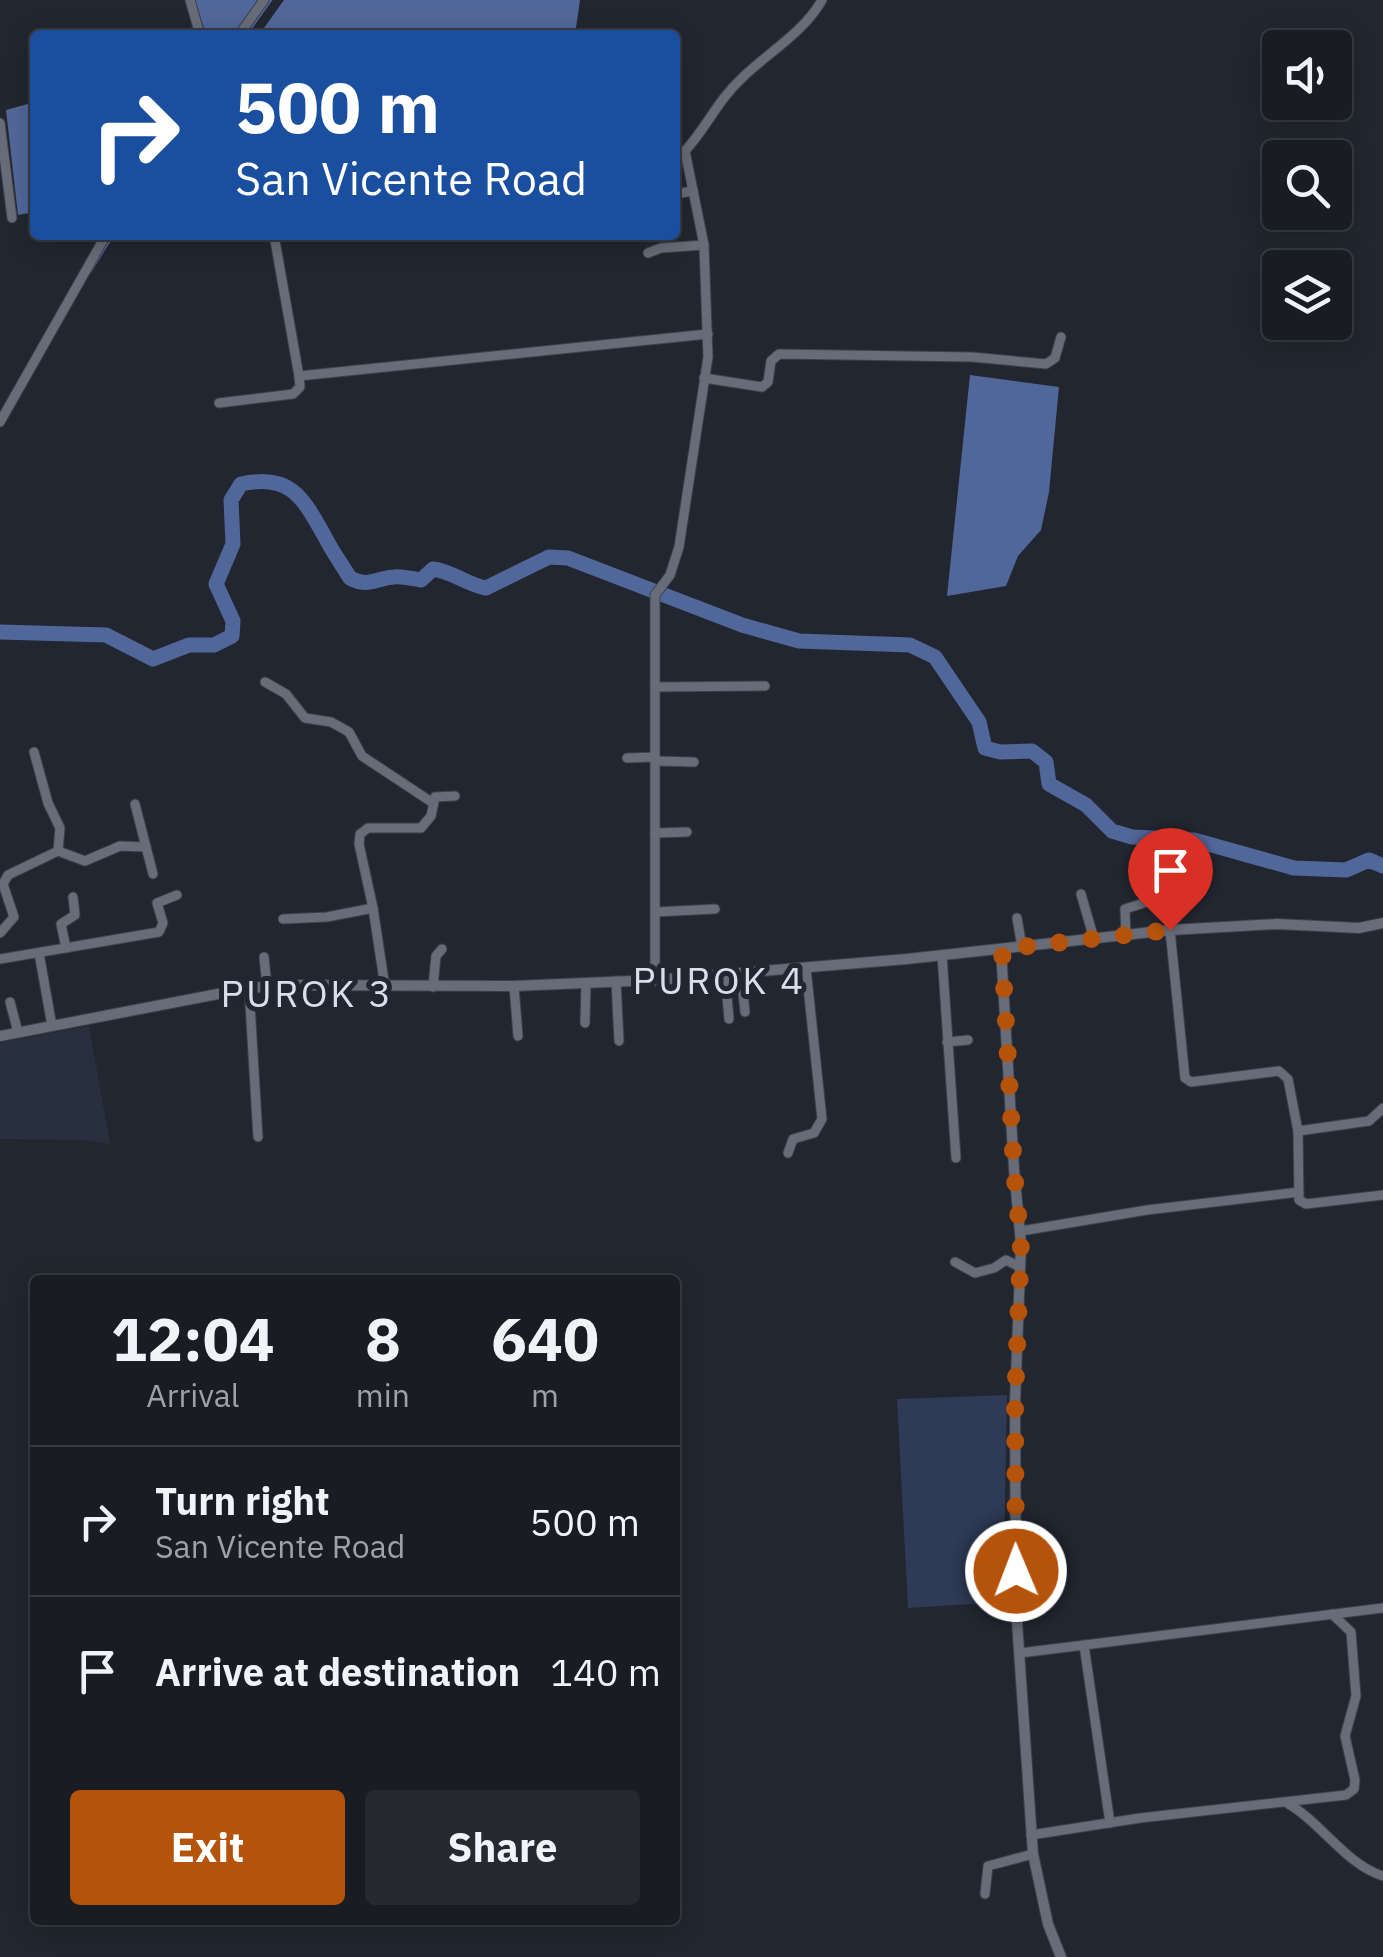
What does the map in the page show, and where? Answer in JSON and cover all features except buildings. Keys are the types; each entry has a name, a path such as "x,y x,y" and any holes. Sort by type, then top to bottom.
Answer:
{"street":[{"path":"190,0 199,30"},
{"path":"243,30 264,0"},
{"path":"655,980 654,595 670,575 679,547 708,334 704,245 685,151 714,108 787,40 822,0"},
{"path":"0,123 12,218"},
{"path":"680,193 693,191"},
{"path":"0,422 103,240"},
{"path":"219,404 293,394 300,387 275,240"},
{"path":"648,253 660,248 704,245"},
{"path":"300,376 708,334"},
{"path":"704,378 762,387 768,382 771,360 779,354 972,358 1046,364 1055,358 1061,337"},
{"path":"264,682 286,694 305,718 330,722 349,732 362,756 432,804"},
{"path":"654,687 764,686"},
{"path":"34,752 60,828 58,851"},
{"path":"627,758 694,762"},
{"path":"385,987 360,834 368,828 421,828 431,816 432,804 439,795 455,796"},
{"path":"136,804 153,874"},
{"path":"655,833 687,832"},
{"path":"0,933 14,917 3,884 6,876 58,851 85,861 120,846 146,847"},
{"path":"1081,894 1094,939"},
{"path":"0,958 159,932 163,923 158,903 176,895"},
{"path":"66,948 61,922 75,916 73,897"},
{"path":"1126,936 1125,909 1156,899"},
{"path":"282,919 327,917 374,908"},
{"path":"655,912 715,908"},
{"path":"1017,918 1022,946"},
{"path":"0,1036 249,988 514,986 655,980 1170,930 1277,924 1359,928 1383,922"},
{"path":"1170,930 1185,1078 1191,1082 1279,1071 1288,1079 1298,1131 1299,1200 1306,1204 1383,1195"},
{"path":"433,986 435,958 442,949"},
{"path":"1002,949 1020,1231 1015,1481 1020,1653 1033,1854 1048,1924 1061,1957"},
{"path":"39,953 52,1026"},
{"path":"942,955 956,1158"},
{"path":"264,957 267,987"},
{"path":"788,1154 792,1139 814,1133 822,1119 806,968"},
{"path":"742,973 745,1012"},
{"path":"725,974 729,1019"},
{"path":"616,982 619,1042"},
{"path":"584,1023 586,983"},
{"path":"514,986 518,1036"},
{"path":"249,988 258,1137"},
{"path":"10,1002 18,1032"},
{"path":"947,1042 968,1040"},
{"path":"1298,1131 1369,1121 1383,1108"},
{"path":"1020,1231 1147,1210 1299,1192"},
{"path":"956,1262 974,1273 1006,1260 1020,1267"},
{"path":"1020,1653 1383,1608"},
{"path":"1031,1835 1346,1795 1354,1789 1355,1780 1346,1736 1356,1696 1350,1632 1332,1614"},
{"path":"1084,1645 1110,1823"},
{"path":"1285,1802 1307,1814 1362,1866 1383,1876"},
{"path":"985,1894 988,1866 1033,1854"}],"shaded area":[{"path":"195,0 261,0 239,30 204,30"},
{"path":"284,0 580,0 576,30 263,30"},
{"path":"30,103 30,213 18,215 6,110"},
{"path":"970,375 1059,387 1049,492 1041,530 1018,556 1006,586 947,596"},
{"path":"89,1026 110,1144 0,1139 0,1043"},
{"path":"1007,1395 1003,1602 908,1608 897,1399"}],"waterway":[{"path":"250,30 271,0"},
{"path":"90,272 110,240"},
{"path":"0,632 106,635 153,659 189,645 214,645 232,636 233,621 216,584 233,544 231,500 241,484 272,482 302,500 350,578 357,581 397,577 421,580 433,569 486,588 549,557 568,558 742,625 799,641 910,645 935,657 979,722 985,748 1000,752 1032,751 1046,762 1049,784 1086,805 1112,831 1132,837 1194,840 1294,868 1346,870 1369,860 1383,866"}],"district":[{"name":"PUROK 4","path":"719,979"},
{"name":"PUROK 3","path":"307,992"}],"route":[{"path":"1016,1571 1015,1402 1021,1244 1002,949 1170,930"}]}
